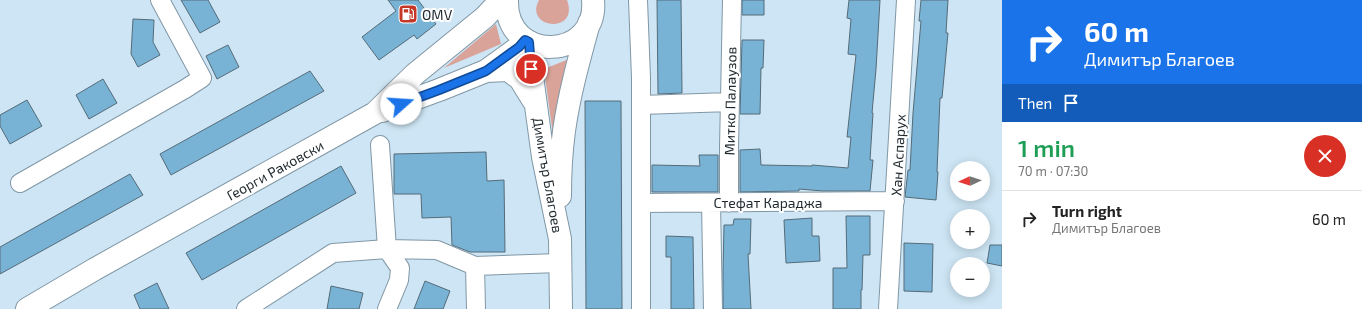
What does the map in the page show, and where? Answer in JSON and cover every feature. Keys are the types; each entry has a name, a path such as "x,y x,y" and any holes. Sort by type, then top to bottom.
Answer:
{"street":[{"path":"20,183 202,78 160,0"},
{"name":"Георги Раковски","path":"27,309 95,269 375,113 414,74 485,17 501,0"},
{"path":"507,0 509,17 512,26 518,34 527,41 542,47 556,48 569,43 581,35 593,9"},
{"path":"638,0 641,78 641,309"},
{"name":"Митко Палаузов","path":"729,203 732,0"},
{"name":"Хан Аспарух","path":"888,309 906,0"},
{"path":"560,239 560,170 564,131 574,80 593,9"},
{"path":"375,113 486,71 527,41"},
{"name":"Димитър Благоев","path":"527,41 543,157 560,239 561,309"},
{"path":"486,71 508,70 520,79 536,104"},
{"path":"641,105 730,102"},
{"path":"380,145 387,249 400,268 399,280 387,309"},
{"name":"Стефат Караджа","path":"641,203 895,201"},
{"path":"711,203 713,309"},
{"path":"246,309 333,253 387,249 437,250 475,266 560,263"},
{"path":"475,266 476,309"}],"shaded area":[{"path":"539,0 567,0 569,11 566,19 560,23 552,24 544,22 538,17 536,10"},
{"path":"496,24 501,44 444,68"},
{"path":"574,57 553,135 544,69"}],"building":[{"path":"181,0 208,0 220,22 200,33"},
{"path":"388,0 418,0 436,24 417,39 414,35 379,60 362,37 396,11"},
{"path":"657,0 681,0 682,93 658,94"},
{"path":"742,0 764,0 764,15 742,15"},
{"path":"849,0 880,0 872,113 870,160 873,160 870,191 823,191 799,189 799,191 740,192 740,150 760,149 761,165 812,165 848,168 851,137 847,137 856,55 848,54 851,19 847,18"},
{"path":"921,0 948,0 946,33 948,33 942,98 940,98 936,200 905,197 908,170 910,170 913,113 921,21 919,21"},
{"path":"133,19 154,20 153,42 160,55 138,67 131,54"},
{"path":"742,40 764,40 763,68 761,68 760,114 740,114"},
{"path":"228,45 239,67 217,79 206,56"},
{"path":"310,71 324,91 171,175 160,154"},
{"path":"103,79 117,103 89,119 76,95"},
{"path":"27,100 42,126 10,144 0,126 0,115"},
{"path":"585,101 621,101 622,309 586,309"},
{"path":"486,152 487,181 504,180 505,252 470,252 452,245 451,217 422,218 421,194 394,194 394,154"},
{"path":"699,155 718,155 718,192 652,192 652,165 700,166"},
{"path":"341,166 356,193 202,280 186,253"},
{"path":"130,174 143,195 0,274 0,247"},
{"path":"846,216 870,216 870,255 863,255 861,309 833,309 833,268 847,268"},
{"path":"812,218 812,236 819,236 820,261 786,263 784,220"},
{"path":"734,219 751,219 750,254 748,254 751,309 723,309 724,225 733,225"},
{"path":"666,236 693,237 694,309 671,309 671,257 666,257"},
{"path":"904,243 933,244 932,292 904,291"},
{"path":"990,245 1002,245 1002,266 990,264 990,257 988,257"},
{"path":"425,281 450,291 443,309 414,309"},
{"path":"157,283 169,309 140,309 134,295"},
{"path":"331,286 363,293 359,309 327,309"}],"place":[{"name":"OMV","path":"408,14"}],"route":[{"path":"401,104 486,71 519,47 525,40 529,42 531,69"}]}
